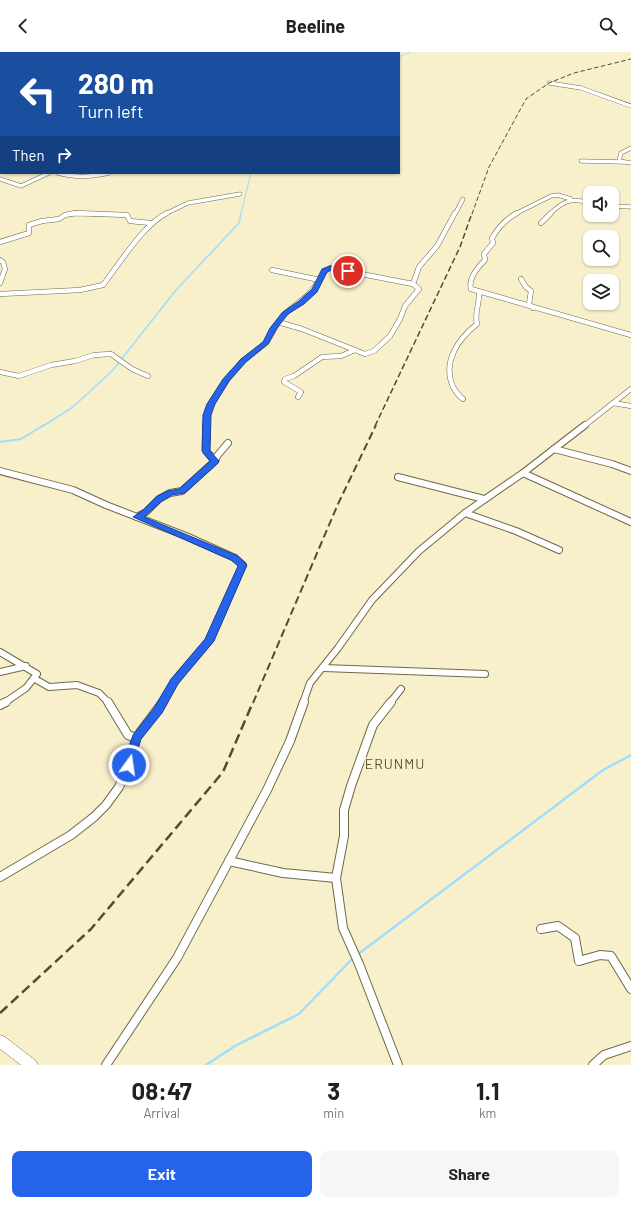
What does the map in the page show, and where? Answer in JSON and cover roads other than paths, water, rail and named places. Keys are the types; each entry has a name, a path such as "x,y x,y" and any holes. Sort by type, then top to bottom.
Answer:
{"street":[{"path":"549,83 562,84 604,95 631,106"},
{"path":"623,162 619,161 621,153 631,148"},
{"path":"581,161 631,163"},
{"path":"0,179 21,186 47,174"},
{"path":"63,174 73,176 94,176 104,174"},
{"path":"0,294 80,290 103,285 157,218 188,203 240,194"},
{"path":"583,202 558,195 547,197 511,216 498,228 492,238 493,243 484,254 485,260 477,268 470,285 471,290 631,335"},
{"path":"413,284 419,267 437,246 463,199"},
{"path":"541,222 565,200 571,199"},
{"path":"619,206 631,207"},
{"path":"0,242 29,233 29,225 42,221 59,219 65,215 76,213 127,215 130,221 151,224"},
{"path":"0,260 3,262 5,269 0,283"},
{"path":"215,461 206,451 207,415 209,407 226,379 243,361 266,343 278,322 285,313 315,290 325,271 330,268 413,284 419,289 405,306 400,319 390,336 370,353 365,354 302,329 278,322"},
{"path":"272,270 320,280"},
{"path":"522,279 526,287 531,291 532,295 529,300 529,304 533,308"},
{"path":"463,399 459,397 451,384 450,362 462,339 469,330 477,324 474,314 480,298 479,292"},
{"path":"298,397 301,392 284,382 285,379 294,376 322,358 341,356 355,350"},
{"path":"0,372 19,376 51,365 75,361 94,355 111,354 132,369 148,376"},
{"path":"106,1065 177,958 230,861 267,790 290,741 310,683 324,668 372,600 419,551 465,513 523,473 631,389"},
{"path":"613,403 631,406"},
{"path":"137,517 146,512 159,499 170,493 182,491 215,461 217,456 228,443"},
{"path":"554,449 612,464 631,471"},
{"path":"0,471 73,490 235,558 243,565 209,641 174,682 158,710 136,738 129,765 119,787 106,805 71,836 0,877"},
{"path":"523,473 631,522"},
{"path":"398,477 484,499"},
{"path":"465,513 516,531 559,550"},
{"path":"0,652 26,666 37,674 35,680 26,688 0,705"},
{"path":"0,672 26,666"},
{"path":"324,668 485,674"},
{"path":"35,680 49,687 76,685 99,693 107,700 128,735 136,738"},
{"path":"398,1065 359,964 343,928 336,878 344,836 344,810 351,786 373,725 401,689"},
{"path":"230,861 283,873 336,878"},
{"path":"541,929 558,926 575,938 579,961 600,955 611,956 631,989"},
{"path":"0,1041 31,1065"},
{"path":"594,1065 604,1055 631,1046"}],"waterway":[{"path":"400,57 410,52"},
{"path":"241,214 251,174"},
{"path":"43,426 73,407 113,370 176,290 239,223 241,213"},
{"path":"0,442 21,439 44,425"},
{"path":"357,955 603,770 631,755"},
{"path":"206,1065 235,1046 299,1014 354,957"}],"railway":[{"path":"472,214 489,167 526,99 549,83 574,73 631,59"},
{"path":"375,426 460,247 472,213"},
{"path":"253,703 338,504 376,425"},
{"path":"0,1013 91,929 223,772 253,702"}],"district":[{"name":"ERUNMU","path":"395,763"}]}
